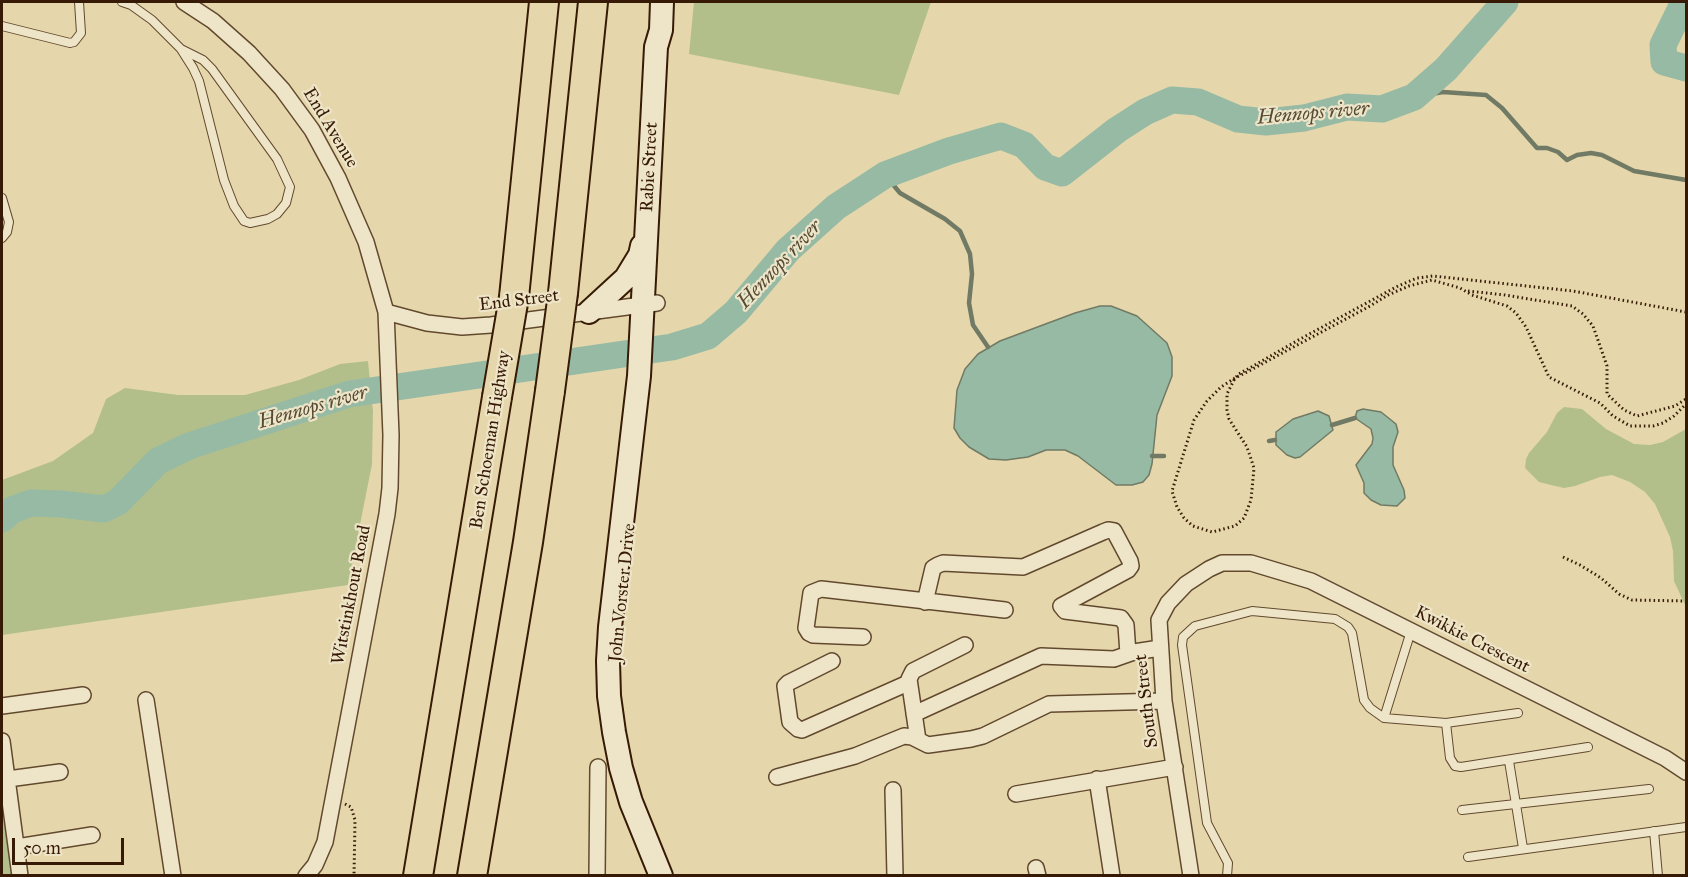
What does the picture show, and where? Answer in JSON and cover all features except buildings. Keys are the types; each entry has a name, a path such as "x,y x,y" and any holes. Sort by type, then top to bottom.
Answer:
{"highway":[{"name":"Ben Schoeman Highway","path":"418,876 514,297 544,2"},
{"path":"472,876 528,542 550,391 563,293 593,2"}],"main road":[{"name":"Rabie Street","path":"649,315 664,182 662,2"},
{"name":"Rabie Street","path":"649,315 647,227 656,46 661,30"},
{"path":"590,312 631,271 640,255 647,227"},
{"name":"John Vorster Drive","path":"649,315 646,376 614,660 620,731 628,766 637,800 669,876"},
{"name":"John Vorster Drive","path":"646,376 610,627 609,696 614,732 631,802 661,876"}],"street":[{"name":"End Avenue","path":"184,2 213,21 249,53 282,89 312,130 338,178 366,242 386,312"},
{"name":"End Street","path":"386,312 427,323 462,327 590,312 649,315"},
{"name":"Witstinkhout Road","path":"306,876 321,854 333,801 387,514 390,488 390,407 386,312"},
{"path":"925,602 933,568 943,563 1023,567 1108,530 1114,531 1131,566 1128,570 1061,606 1065,611 1124,620 1128,654"},
{"name":"Kwikkie Crescent","path":"1234,561 1251,563 1311,581 1665,758 1686,772"},
{"name":"South Street","path":"1191,876 1164,701 1159,620 1168,603 1186,584 1209,569 1234,561"},
{"path":"863,637 809,633 806,628 811,593 820,589 1005,610"},
{"path":"918,740 908,683 913,670 965,645"},
{"path":"914,714 1041,656 1114,659 1160,648"},
{"path":"832,661 785,686 790,722 798,729 802,730 908,683"},
{"path":"2,706 83,695"},
{"path":"146,700 173,876"},
{"path":"777,777 855,756 904,736 928,745 971,739 1049,704 1164,701"},
{"path":"2,741 20,876"},
{"path":"597,876 598,767"},
{"path":"1016,794 1174,767"},
{"path":"8,779 60,771"},
{"path":"1097,779 1112,876"},
{"path":"893,790 895,876"},
{"path":"17,847 92,835"}],"lane":[{"path":"2,26 70,43 74,42 81,33 79,2"},
{"path":"122,2 131,5 152,20 181,49 199,81 224,180 234,206 244,221 250,223 268,219 277,214 286,203 290,187 277,159 212,69 203,60 181,49"},
{"path":"2,198 9,222 7,232 2,238"},
{"path":"1227,876 1228,863 1207,823 1182,645 1182,637 1195,626 1252,611 1335,619 1348,627 1352,633 1364,700 1383,718 1446,723 1518,713"},
{"path":"1383,718 1411,631"},
{"path":"1446,723 1449,758 1455,765 1461,767 1588,747"},
{"path":"1509,761 1522,848"},
{"path":"1462,810 1649,789"},
{"path":"1468,857 1686,827"},
{"path":"1654,831 1658,876"}],"path":[{"path":"1686,312 1573,291 1433,276 1417,278 1302,338 1235,378 1227,394 1227,410 1229,419 1247,447 1254,468 1251,500 1244,518 1235,526 1212,532 1193,526 1177,507 1172,490 1194,420 1207,401 1221,387 1235,378 1409,286 1432,280 1507,306 1516,313 1526,327 1549,377 1600,404 1613,416 1630,426 1641,428 1663,423 1686,404"},
{"path":"1466,291 1572,306 1583,314 1593,326 1607,366 1607,394 1624,410 1637,416 1675,406 1686,399"},
{"path":"1563,557 1632,600 1686,602"},
{"path":"333,801 351,807 356,820 354,876"}],"shaded area":[{"path":"694,2 931,2 899,95 689,54"},
{"path":"1100,306 1111,306 1137,316 1167,343 1172,357 1172,376 1157,415 1152,464 1149,475 1143,482 1116,485 1078,456 1065,450 1046,450 1028,457 1006,460 989,459 969,447 954,428 957,390 965,369 978,354 1000,341"},
{"path":"368,361 373,411 372,464 348,585 2,635 2,480 53,461 93,433 106,399 125,388 178,395 245,395 299,380 340,364"},
{"path":"1564,407 1582,409 1606,429 1634,444 1650,445 1663,442 1686,429 1686,607 1674,581 1670,537 1655,504 1645,492 1630,482 1612,475 1564,488 1539,482 1525,468 1529,453 1547,432 1557,413"},
{"path":"1363,409 1381,412 1396,424 1398,432 1393,447 1393,465 1405,498 1397,506 1381,505 1364,493 1364,483 1356,465 1372,444 1373,438 1371,429 1355,418 1357,411"},
{"path":"1318,411 1329,416 1333,430 1300,457 1287,455 1276,445 1276,432 1293,419"},
{"path":"2,804 12,875 2,875"}],"waterway":[{"name":"Hennops river","path":"2,519 12,510 31,503 104,509 118,502 158,461 189,446 349,394 672,347 708,336 736,312 788,250 836,207 885,175 949,151 1001,136 1024,145 1045,167 1062,173 1117,130 1145,112 1172,100 1198,102 1238,119 1266,122 1304,118 1347,107 1382,109 1414,97 1446,69 1505,2"},
{"name":"Hennops river","path":"1684,2 1663,45 1664,62 1686,68"},
{"path":"1414,97 1443,92 1486,95 1502,108 1537,148 1547,148 1558,152 1567,160 1577,155 1591,153 1602,155 1634,171 1686,180"},
{"path":"885,175 900,193 945,219 960,231 970,254 972,274 969,303 973,325 988,347"},
{"path":"1332,425 1355,418"},
{"path":"1269,441 1275,440"},
{"path":"1152,456 1164,456"}]}
